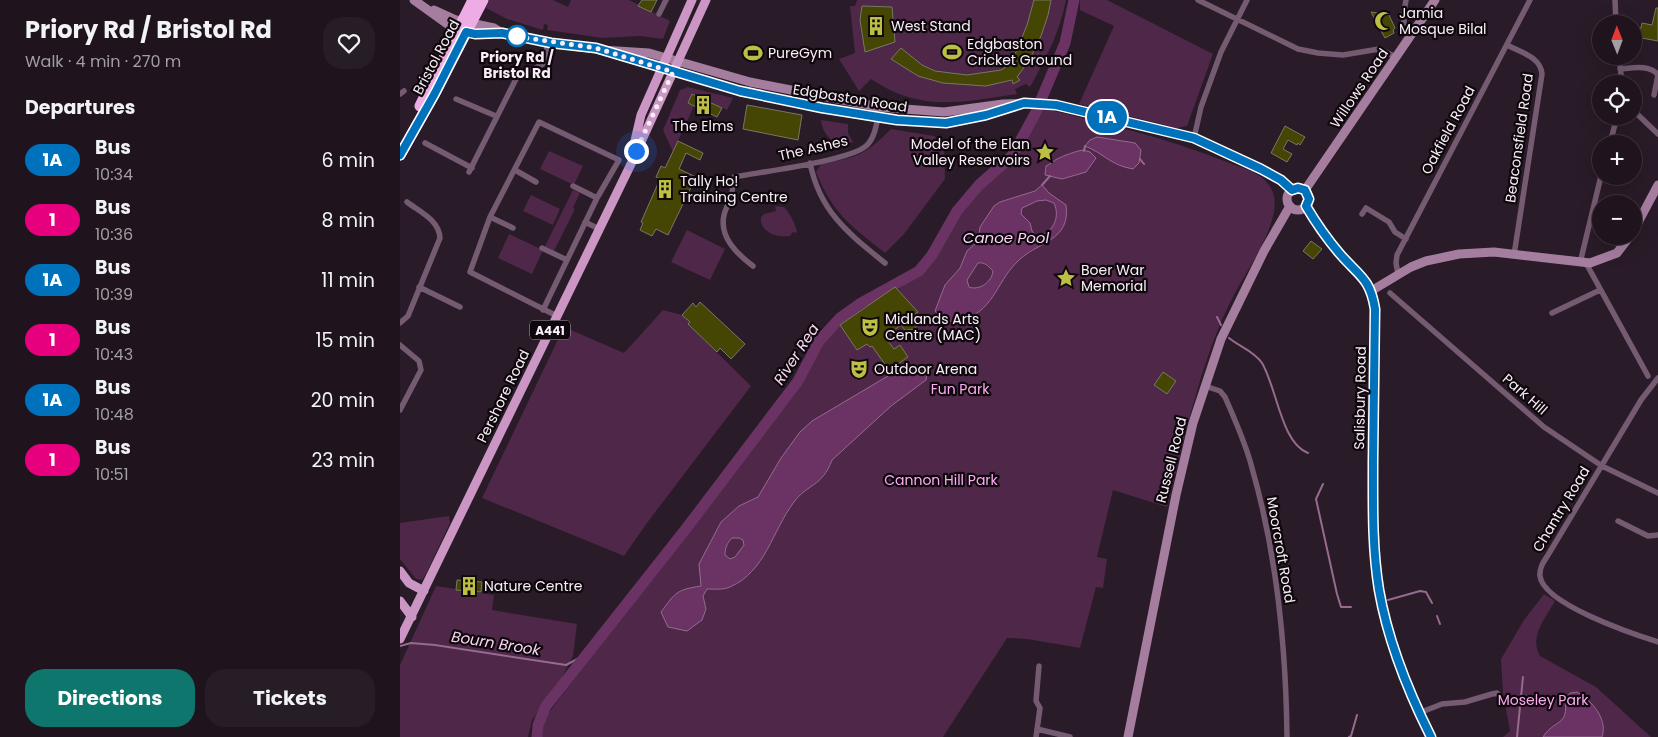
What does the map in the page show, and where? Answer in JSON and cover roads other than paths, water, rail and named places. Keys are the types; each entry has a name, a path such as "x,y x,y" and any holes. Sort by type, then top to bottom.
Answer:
{"highway":[{"name":"Bristol Road","path":"400,154 435,93 464,26 472,0"},
{"name":"Bristol Road","path":"400,146 464,26 483,0"}],"main road":[{"name":"Pershore Road","path":"630,164 641,115 692,0"},
{"name":"Pershore Road","path":"400,639 599,229 706,0"},
{"name":"Willows Road","path":"1305,190 1435,0"},
{"path":"417,2 464,26 475,34 502,33 602,50"},
{"name":"Edgbaston Road","path":"602,50 650,53 750,82 879,107 944,112 1003,104 1048,104 1194,138 1261,169 1281,180 1292,190"},
{"name":"Edgbaston Road","path":"602,50 740,91 878,117 946,123 986,115 1027,103"},
{"path":"812,106 813,95"},
{"path":"878,117 879,107"},
{"path":"944,112 946,123"},
{"path":"1642,215 1658,186"},
{"path":"1298,188 1305,190 1309,199 1306,206 1299,210 1290,206 1288,196 1292,190 1298,188"},
{"name":"Russell Road","path":"1128,737 1183,460 1205,386 1228,323 1264,251 1290,206"},
{"path":"1306,206 1341,256 1360,273 1370,291 1398,274 1426,261 1459,254 1476,252 1583,263 1604,260 1617,252 1623,245"},
{"name":"Salisbury Road","path":"1370,291 1375,309 1374,557 1382,606 1394,651 1430,737"},
{"path":"400,571 409,583 424,591"},
{"path":"400,601 412,617"}],"street":[{"path":"659,14 666,0"},
{"path":"1198,0 1286,44 1308,52 1343,55 1379,49 1396,57"},
{"path":"1194,138 1211,78 1247,0"},
{"path":"1406,0 1403,23 1411,34"},
{"name":"Oakfield Road","path":"1398,274 1397,255 1530,0"},
{"path":"1615,0 1616,15"},
{"path":"426,143 470,170 517,77 524,71 543,64 546,56 547,42"},
{"name":"Beaconsfield Road","path":"1507,45 1535,59 1540,64 1542,74 1514,255"},
{"path":"1620,65 1621,75"},
{"path":"1620,69 1646,68 1655,71 1658,75 1654,95"},
{"path":"456,99 496,116"},
{"name":"The Ashes","path":"754,266 738,253 729,242 723,228 724,214 732,193 734,177 844,156 866,146 875,132 878,117"},
{"path":"1642,119 1658,134"},
{"path":"543,310 597,198 619,160 539,122 490,217 470,272 543,310 557,316"},
{"path":"810,164 813,182 833,216 885,263"},
{"path":"515,170 536,182"},
{"path":"1599,185 1583,263 1648,376"},
{"path":"573,186 597,198"},
{"path":"400,323 408,316 440,238 440,230 435,223 407,202"},
{"path":"1362,214 1366,208 1389,222 1395,232 1406,239"},
{"path":"490,217 513,228"},
{"path":"585,222 599,229"},
{"path":"542,248 567,260"},
{"path":"419,287 460,307"},
{"path":"1552,313 1600,290"},
{"name":"Park Hill","path":"1390,294 1544,427 1602,466 1658,493"},
{"path":"400,345 418,361 421,370 400,410"},
{"name":"Chantry Road","path":"1658,378 1641,400 1544,562 1540,578 1550,592 1587,615 1658,642"},
{"name":"Moorcroft Road","path":"1205,386 1220,390 1226,396 1252,466 1263,508 1274,566 1283,648 1287,737"},
{"path":"1618,521 1648,536 1658,535"},
{"path":"1036,737 1040,708 1036,701 1039,666"},
{"path":"1419,713 1442,704 1465,702 1492,694 1500,696 1501,702"},
{"path":"1037,728 1070,737"}],"water":[{"path":"1097,137 1135,143 1141,150 1139,163 1133,169 1125,167 1085,146 1090,140"},
{"path":"1083,150 1090,152 1096,158 1086,172 1062,179 1045,175 1046,166 1049,164 1063,156"},
{"name":"Canoe Pool","path":"1042,185 1049,193 1066,205 1066,217 1063,227 1058,234 1017,262 980,311 971,317 959,321 949,321 940,316 935,311 945,285 960,268 967,251 978,241 980,227 994,206 1000,202 1035,191","holes":["1046,200 1054,203 1056,220 1047,233 1036,236 1032,231 1030,223 1021,214 1022,208 1037,201","978,263 988,266 993,271 992,275 988,282 981,287 969,287 967,280"]},
{"path":"907,367 918,367 918,370 919,367 920,371 922,368 922,372 925,371 923,373 927,373 924,375 927,375 926,380 891,406 832,460 824,475 799,496 786,513 760,561 752,571 730,587 707,589 703,596 706,609 702,620 687,631 668,627 661,612 677,593 701,586 699,564 721,522 739,506 758,497 781,458 800,432 812,421 898,370","holes":["732,538 743,540 744,545 735,557 730,559 725,555 725,550"]},
{"path":"1577,692 1593,705 1601,717 1603,724 1602,737 1543,737 1547,731 1563,719 1566,708 1565,699 1570,693"}],"waterway":[{"name":"River Rea","path":"537,737 538,725 546,706 685,530 798,381 819,341 840,318 861,303 919,271 932,255 957,211 979,185 1012,156 1035,114 1065,43 1074,0"},
{"path":"1084,151 1085,146"},
{"path":"1140,159 1144,164"},
{"path":"1042,185 1050,176"},
{"path":"1217,317 1221,325"},
{"path":"1229,338 1251,352 1262,363 1286,427 1299,447 1308,453"},
{"path":"1323,484 1316,499 1337,594 1341,607 1351,607"},
{"path":"1388,600 1420,591 1426,592 1432,603"},
{"path":"1437,616 1440,624"},
{"name":"Bourn Brook","path":"400,646 411,643 435,645 566,665 587,654"},
{"path":"1517,737 1523,677"},
{"path":"1349,737 1351,736 1357,715"}],"place":[{"name":"Jamia Mosque Bilal","path":"1384,21"},
{"name":"West Stand","path":"876,26"},
{"name":"Priory Rd / Bristol Rd","path":"517,36"},
{"name":"Edgbaston Cricket Ground","path":"952,52"},
{"name":"PureGym","path":"753,53"},
{"name":"The Elms","path":"703,105"},
{"name":"Model of the Elan Valley Reservoirs","path":"1045,152"},
{"name":"Tally Ho! Training Centre","path":"665,189"},
{"name":"Boer War Memorial","path":"1066,278"},
{"name":"Midlands Arts Centre (MAC)","path":"870,327"},
{"name":"Outdoor Arena","path":"859,369"},
{"name":"Nature Centre","path":"469,586"}],"park label":[{"name":"Fun Park","path":"960,389"},
{"name":"Cannon Hill Park","path":"941,480"},
{"name":"Moseley Park","path":"1543,700"}]}
